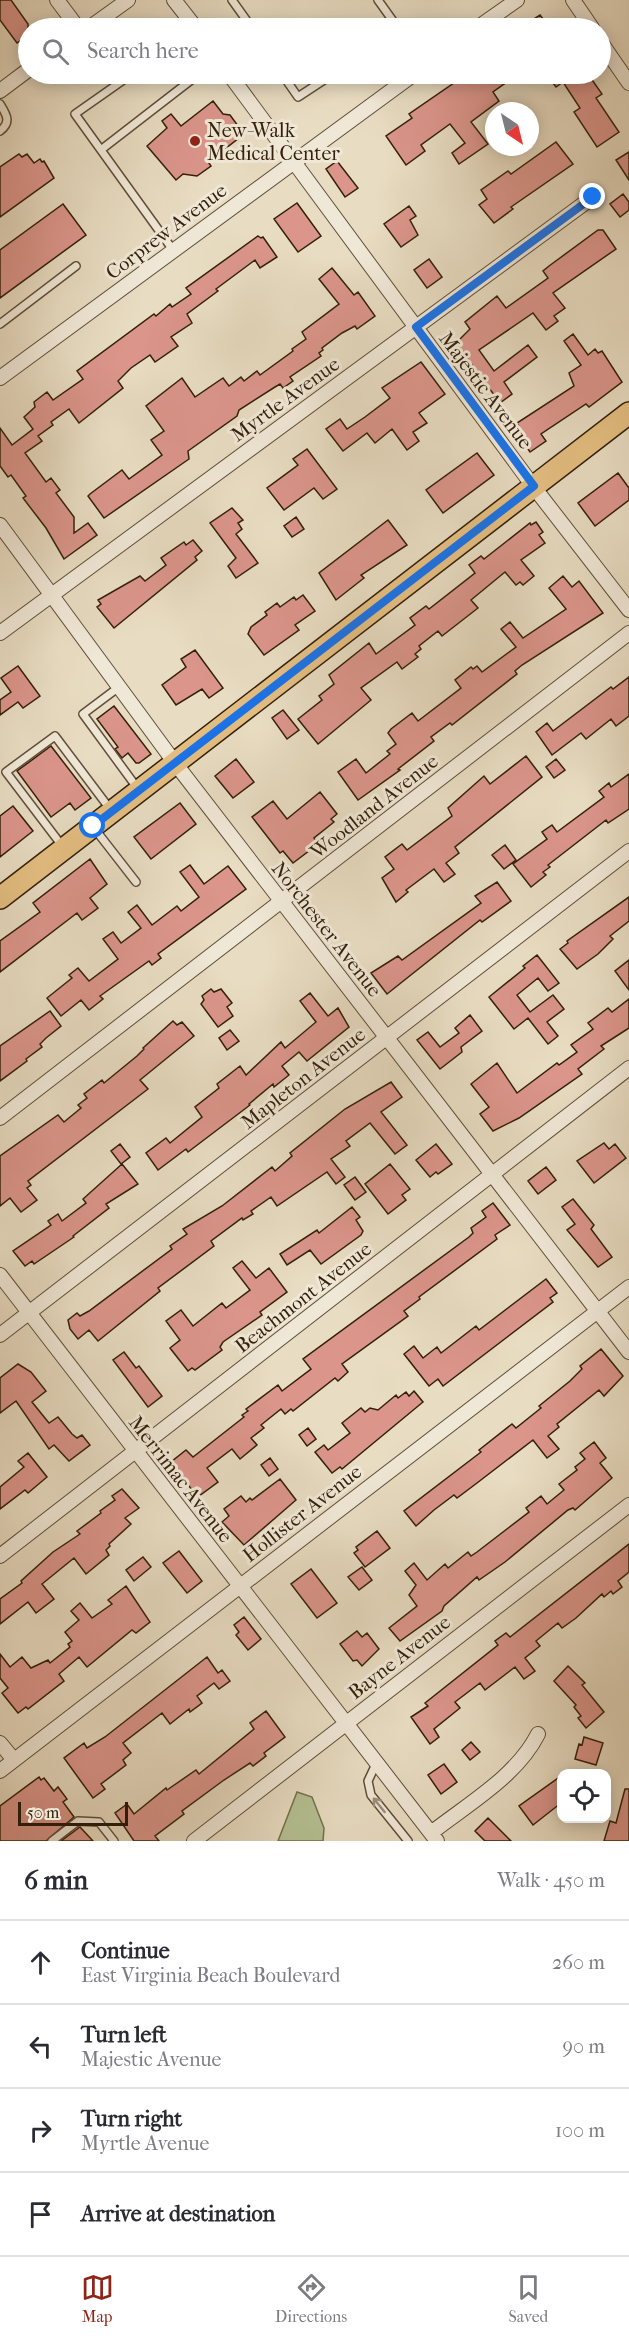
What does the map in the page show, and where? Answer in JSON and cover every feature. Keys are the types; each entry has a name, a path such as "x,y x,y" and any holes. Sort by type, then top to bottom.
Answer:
{"main road":[{"path":"0,898 629,412"}],"street":[{"path":"57,0 70,18"},
{"path":"103,18 128,0"},
{"path":"174,0 188,18"},
{"path":"491,18 517,0"},
{"path":"573,0 585,18"},
{"path":"611,57 629,83"},
{"path":"1,89 18,77"},
{"name":"Majestic Avenue","path":"237,84 534,486 629,610"},
{"name":"Corprew Avenue","path":"2,373 400,84"},
{"name":"Myrtle Avenue","path":"0,633 593,197"},
{"name":"Norchester Avenue","path":"0,525 175,763 629,1352"},
{"name":"Woodland Avenue","path":"0,1118 629,633"},
{"name":"Mapleton Avenue","path":"0,1335 629,851"},
{"name":"Beachmont Avenue","path":"0,1556 629,1068"},
{"name":"Merrimac Avenue","path":"0,1275 434,1837"},
{"name":"Hollister Avenue","path":"0,1771 629,1287"},
{"name":"Bayne Avenue","path":"194,1841 629,1505"},
{"path":"434,1837 509,1772 530,1749 538,1734"},
{"path":"0,1743 14,1760"}],"lane":[{"path":"232,0 245,18"},
{"path":"378,0 391,18"},
{"path":"118,84 75,114 173,250"},
{"path":"102,150 186,84"},
{"path":"289,84 298,97 318,84"},
{"path":"0,104 8,116 7,123 0,131"},
{"path":"0,324 76,266"},
{"path":"119,687 83,714 140,790"},
{"path":"64,849 6,772 55,736 112,811"},
{"path":"93,826 136,882"},
{"path":"376,1764 368,1781 371,1795 408,1841"},
{"path":"52,1841 78,1821 99,1822 114,1841"}],"green space":[{"path":"297,1792 312,1797 324,1828 323,1841 278,1841"}],"building":[{"path":"0,0 11,0 24,18 18,18 18,42 17,43 0,20"},
{"path":"452,84 504,84 493,92 499,101 485,102 485,112 471,122 485,140 485,146 459,164 452,153 465,143 450,124 421,145 425,151 406,165 386,136 412,118 409,114"},
{"path":"564,84 595,84 602,94 596,98 619,132 597,147 574,112 580,108"},
{"name":"New-Walk Medical Center","path":"213,101 223,114 230,115 244,134 216,156 209,163 211,166 197,176 183,174 176,180 147,146 167,128 162,121 171,114 181,126"},
{"path":"556,142 573,164 511,207 513,209 494,223 479,205 487,199 481,190 508,171 511,174"},
{"path":"629,152 629,180 616,160"},
{"path":"19,154 22,157 27,154 34,163 40,159 44,161 54,178 0,217 0,167"},
{"path":"337,161 358,188 345,197 326,169"},
{"path":"623,194 629,202 629,210 620,217 610,204"},
{"path":"297,203 321,236 298,252 274,219"},
{"path":"63,204 86,235 0,298 0,250"},
{"path":"409,206 416,216 410,220 418,235 401,247 384,224"},
{"path":"598,230 603,230 616,249 553,293 565,308 554,316 558,321 546,330 533,313 479,350 494,371 528,345 537,357 504,382 512,394 500,403 456,343 470,329 465,322 497,296 506,308 548,278 543,271"},
{"path":"258,236 263,237 277,257 260,268 255,260 216,289 218,291 187,314 192,323 171,337 178,346 155,362 150,355 131,368 118,381 123,388 79,423 69,409 51,422 53,425 38,436 42,441 25,453 46,482 51,478 60,490 56,493 74,517 74,533 88,523 97,535 64,559 46,528 23,498 26,496 11,475 8,477 0,466 0,428 12,445 33,429 24,417 35,407 34,402 47,392 53,400 83,379 77,371 154,314 156,316 170,304 172,307 191,294 186,288"},
{"path":"429,259 442,277 427,288 414,270"},
{"path":"332,268 354,295 358,292 375,316 357,329 355,326 342,333 322,348 323,350 319,353 321,356 290,377 293,381 283,388 280,384 239,410 237,416 188,451 189,459 104,518 88,496 122,470 129,479 162,455 151,440 164,431 146,406 182,378 195,397 223,378 229,386 241,377 244,381 257,371 260,375 293,351 292,349 306,339 302,332 339,304 319,279"},
{"path":"573,334 588,355 595,349 598,353 602,351 622,382 589,407 586,404 541,434 546,441 530,452 516,431 520,428 517,423 574,386 569,373 581,365 564,341"},
{"path":"421,362 445,394 419,413 427,423 413,432 419,441 407,450 392,429 375,443 367,433 343,451 326,429 340,419 347,429 365,417 390,398 382,388"},
{"path":"307,449 337,489 323,499 314,488 284,510 267,488 298,465 293,459"},
{"path":"477,453 494,475 443,513 426,490"},
{"path":"618,473 629,488 629,500 595,526 578,503"},
{"path":"232,508 243,520 238,523 242,529 236,534 258,563 236,578 228,566 236,558 210,523"},
{"path":"296,517 304,529 292,537 284,526"},
{"path":"388,520 407,545 361,575 364,578 336,600 319,573"},
{"path":"536,522 543,532 539,535 545,543 521,560 534,576 523,585 520,582 516,585 505,572 471,600 478,608 442,636 438,631 419,646 421,649 415,654 418,657 402,669 397,662 361,688 371,700 318,744 298,719 322,700 319,696 334,684 329,675 369,643 376,654 415,625 410,618 426,606 429,609 475,573 469,565 481,556 484,559 530,523 531,525"},
{"path":"193,540 202,551 195,557 197,560 114,628 97,607 101,604 98,600 140,576 145,581 166,565 161,558 184,542 186,545"},
{"path":"563,576 572,587 579,581 603,613 522,665 515,671 517,674 452,725 450,723 431,737 434,741 398,769 400,770 358,800 338,772 356,759 366,773 390,754 387,751 396,744 388,733 391,729 412,713 418,721 461,688 455,680 471,667 473,669 477,666 482,672 516,647 501,629 510,622 523,638 566,609 549,588"},
{"path":"303,595 315,611 295,625 299,630 264,655 248,634 251,627 267,615 265,612 277,603 280,607 294,597 296,600"},
{"path":"195,650 223,688 209,698 202,689 176,705 162,685 186,667 181,659"},
{"path":"18,666 40,696 23,708 18,702 0,715 0,700 11,692 1,678"},
{"path":"629,677 629,716 616,726 611,719 586,739 581,733 552,755 536,732 547,723 553,731 611,687 613,689"},
{"path":"114,706 151,754 139,763 136,763 128,753 122,758 115,749 118,747 97,719"},
{"path":"283,710 299,730 287,739 272,718"},
{"path":"51,746 91,798 75,810 70,803 51,817 17,771"},
{"path":"526,756 542,777 455,847 459,853 446,863 455,874 444,882 434,869 406,890 408,892 396,902 382,878 394,869 385,857 402,844 407,850 452,816 448,808 484,776 490,784"},
{"path":"236,759 254,782 233,798 215,776"},
{"path":"556,759 565,770 554,778 546,767"},
{"path":"629,774 629,809 608,823 606,820 548,865 550,867 543,872 546,875 531,887 513,864 547,839 542,832 552,825 557,832 604,797 599,791 609,783 611,787"},
{"path":"320,792 337,814 331,819 334,822 314,838 318,844 293,863 283,851 280,853 252,817 273,801 287,819"},
{"path":"180,803 196,824 151,859 134,837"},
{"path":"13,806 33,831 0,857 0,816"},
{"path":"505,845 516,860 504,869 492,855"},
{"path":"90,859 107,884 90,898 98,908 82,920 77,913 0,972 0,941 40,912 33,903"},
{"path":"190,865 204,884 228,866 246,889 158,954 161,958 152,965 149,961 100,996 103,999 89,1010 81,1000 61,1016 47,998 72,978 69,975 78,968 89,981 118,959 103,939 113,932 121,943 141,928 128,912 137,905 152,925 177,906 181,911 199,897 180,872"},
{"path":"497,882 511,901 482,922 480,920 387,994 371,973 398,956 402,960 481,903 475,896"},
{"path":"629,897 629,921 610,936 613,939 598,954 577,969 560,949 568,943 567,941"},
{"path":"537,955 559,983 548,991 538,978 517,995 530,1012 553,995 564,1009 547,1022 558,1036 548,1044 528,1018 514,1029 489,997 525,968 523,966"},
{"path":"629,960 629,990 615,971"},
{"path":"211,989 214,992 221,989 232,1003 227,1007 233,1016 218,1027 201,1004 204,1000 202,996"},
{"path":"310,993 328,1016 338,1008 349,1027 307,1061 299,1052 282,1066 289,1075 274,1087 273,1084 250,1105 188,1152 186,1149 158,1170 146,1153 166,1138 170,1143 202,1117 195,1107 219,1088 217,1084 240,1066 246,1075 281,1042 285,1048 316,1022 300,1001"},
{"path":"629,999 629,1028 601,1046 604,1049 578,1069 582,1074 519,1118 493,1131 480,1114 489,1107 471,1084 497,1063 517,1093 557,1063 559,1065 577,1052 571,1045 593,1029 588,1023 608,1008 612,1012"},
{"path":"50,1011 61,1026 40,1044 42,1047 26,1059 27,1061 0,1081 0,1046"},
{"path":"470,1015 482,1031 461,1047 462,1052 440,1069 417,1040 428,1032 440,1047 459,1033 455,1028"},
{"path":"173,1021 177,1025 182,1022 194,1036 140,1080 148,1089 28,1181 31,1185 27,1188 37,1200 21,1212 10,1198 0,1206 0,1156 58,1115 64,1122 81,1108 78,1105 87,1098 84,1094 102,1080 104,1083 137,1056"},
{"path":"230,1030 239,1041 227,1050 219,1038"},
{"path":"391,1082 402,1097 381,1112 407,1145 395,1154 370,1123 346,1141 350,1146 331,1159 345,1177 336,1184 327,1172 277,1206 271,1197 251,1211 253,1214 243,1220 242,1218 211,1241 214,1246 158,1288 160,1291 98,1341 89,1330 78,1339 70,1329 68,1320 77,1313 80,1316 89,1311 172,1249 170,1246 187,1234 183,1229 222,1206 272,1167 275,1171 292,1156 290,1153 345,1109"},
{"path":"604,1143 609,1149 615,1144 626,1158 594,1183 577,1161"},
{"path":"120,1144 130,1157 121,1164 111,1151"},
{"path":"436,1144 452,1164 430,1177 416,1160"},
{"path":"122,1164 138,1184 106,1204 109,1208 74,1237 34,1264 32,1261 25,1266 13,1251 51,1225 48,1221 58,1214 62,1221 86,1203 83,1199"},
{"path":"390,1164 410,1189 402,1195 406,1200 388,1214 365,1184"},
{"path":"546,1167 556,1180 538,1194 528,1181"},
{"path":"355,1177 366,1192 355,1200 344,1185"},
{"path":"573,1199 594,1225 591,1229 612,1257 598,1267 567,1230 575,1224 562,1207"},
{"path":"493,1203 510,1225 495,1235 497,1239 419,1297 420,1299 404,1311 408,1316 342,1364 348,1372 338,1381 335,1378 293,1411 291,1409 285,1414 281,1409 261,1425 264,1428 251,1438 257,1445 240,1459 232,1449 207,1468 218,1482 199,1496 192,1490 171,1462 186,1450 193,1457 244,1417 242,1415 248,1411 246,1409 278,1385 282,1391 311,1369 303,1359 469,1237 473,1233 471,1228 486,1217 482,1211"},
{"path":"352,1207 360,1217 356,1220 363,1231 361,1235 321,1264 310,1250 287,1265 280,1254 317,1230 319,1233"},
{"path":"242,1261 256,1278 269,1268 287,1292 260,1312 262,1315 223,1342 220,1347 222,1350 195,1370 192,1368 188,1371 170,1348 180,1340 166,1321 181,1310 193,1326 222,1303 226,1308 250,1290 233,1268"},
{"path":"546,1279 557,1293 550,1298 553,1302 443,1386 438,1379 429,1386 404,1354 414,1346 423,1358 437,1347 441,1353 476,1326 479,1330"},
{"path":"601,1349 623,1376 604,1396 599,1390 557,1424 559,1427 548,1436 559,1449 547,1458 533,1440 457,1498 454,1495 416,1526 404,1511 481,1452 479,1450 512,1424 516,1428 541,1408 539,1406 570,1381 582,1369 580,1366"},
{"path":"124,1352 136,1368 139,1366 162,1396 148,1407 113,1360"},
{"path":"18,1364 31,1372 46,1391 32,1402 49,1423 58,1417 72,1434 77,1438 82,1435 90,1445 69,1461 54,1445 49,1449 16,1401 0,1413 0,1378"},
{"path":"414,1391 423,1402 342,1469 340,1467 332,1473 315,1452 324,1445 328,1450 350,1433 342,1423 361,1408 365,1412 370,1408 378,1410 396,1395 398,1398 406,1392 409,1396"},
{"path":"308,1428 316,1439 307,1446 299,1435"},
{"path":"594,1442 606,1458 600,1463 612,1478 575,1510 573,1508 568,1510 505,1562 479,1580 477,1577 444,1606 442,1611 400,1641 389,1628 417,1606 409,1595 416,1585 405,1571 414,1563 427,1580 445,1564 448,1568 468,1552 471,1556 477,1552 529,1512 526,1508 541,1496 547,1504 564,1490 559,1484 577,1470 575,1467 585,1459 580,1453"},
{"path":"28,1453 47,1477 28,1493 25,1490 0,1509 0,1487 24,1467 18,1461"},
{"path":"270,1458 278,1469 269,1476 261,1465"},
{"path":"280,1479 296,1500 244,1545 222,1522 229,1516 224,1509 241,1496 246,1502 250,1498 252,1500"},
{"path":"122,1489 139,1508 125,1518 131,1524 109,1544 106,1550 109,1555 86,1574 74,1558 42,1584 54,1599 36,1613 28,1602 0,1624 0,1599 22,1583 21,1581 53,1552 80,1534 77,1531 115,1500 112,1496"},
{"path":"377,1531 390,1548 365,1567 354,1553 358,1550 356,1547"},
{"path":"629,1544 629,1572 618,1581 622,1587 613,1594 611,1591 604,1597 602,1594 562,1628 558,1623 536,1641 540,1646 525,1658 535,1671 524,1679 515,1667 485,1690 480,1683 455,1702 460,1708 434,1729 439,1737 430,1744 411,1717 428,1706 425,1703 498,1645 495,1641 506,1633 510,1637"},
{"path":"179,1551 202,1581 187,1593 163,1563"},
{"path":"143,1557 151,1567 134,1581 126,1570"},
{"path":"362,1567 372,1580 359,1590 348,1577"},
{"path":"311,1569 337,1603 317,1618 291,1584"},
{"path":"126,1586 150,1622 136,1633 132,1630 87,1667 79,1657 59,1674 64,1681 28,1709 26,1707 18,1713 2,1693 8,1688 0,1678 0,1654 10,1667 22,1657 31,1668 48,1660 50,1663 70,1647 68,1644 72,1641 65,1632 79,1620 71,1611 80,1603 92,1618 112,1604 108,1600"},
{"path":"244,1617 261,1639 248,1650 236,1635 239,1632 234,1625"},
{"path":"357,1631 362,1637 367,1633 379,1649 362,1666 357,1660 353,1661 340,1644"},
{"path":"207,1657 218,1673 222,1670 230,1681 219,1689 214,1683 197,1696 202,1703 190,1712 189,1709 170,1724 162,1713 123,1743 131,1753 123,1760 126,1765 101,1784 105,1789 93,1798 64,1758 84,1743 87,1748 105,1737"},
{"path":"568,1666 585,1683 582,1685 604,1712 586,1728 578,1718 581,1716 574,1707 576,1705 554,1681"},
{"path":"266,1711 285,1737 264,1753 266,1756 253,1766 250,1763 224,1780 182,1811 184,1814 155,1836 159,1841 134,1841 115,1813 127,1804 134,1814 166,1788 167,1790 196,1770 199,1774 254,1729 250,1723"},
{"path":"584,1737 603,1743 596,1765 575,1759 579,1744 582,1745"},
{"path":"471,1742 480,1752 470,1760 462,1750"},
{"path":"444,1764 457,1782 441,1794 428,1775"},
{"path":"39,1777 41,1780 44,1778 54,1791 58,1787 67,1799 63,1802 74,1817 46,1841 0,1841 0,1806"},
{"path":"557,1779 557,1806 533,1825 519,1806"},
{"path":"625,1789 629,1789 629,1841 604,1841 609,1823 616,1823"},
{"path":"488,1818 511,1841 485,1841 475,1831"},
{"path":"80,1827 93,1841 61,1841"}],"place":[{"name":"New-Walk Medical Center","path":"195,141"}],"route":[{"path":"93,826 534,486 416,327 593,197"}]}
